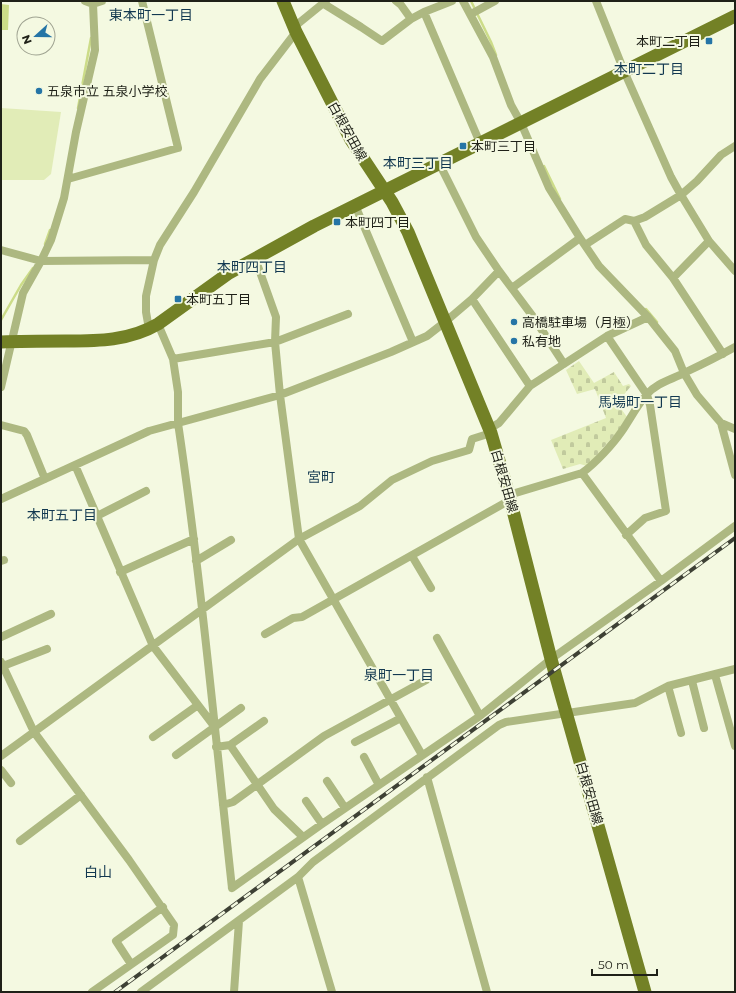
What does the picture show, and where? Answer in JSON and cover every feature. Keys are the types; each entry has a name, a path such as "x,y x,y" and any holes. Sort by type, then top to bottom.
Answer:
{"main road":[{"name":"白根安田線","path":"283,1 295,29 351,140 392,202 408,232 490,431 510,497 551,659 568,713 645,992"},
{"path":"7,342 100,341 119,339 137,334 153,327 209,287 255,258 355,205 735,16"}],"street":[{"path":"85,1 93,4 102,1"},
{"path":"68,179 178,148 142,1"},
{"path":"396,1 401,5 411,19"},
{"path":"452,1 411,19 382,41 325,2 295,29 260,79 194,192 160,244 154,260 146,296 146,312 153,327 173,359 178,392 178,423 203,609 216,747 232,888 345,808 480,716 551,659 661,581 735,526"},
{"path":"463,1 493,57 511,105 521,123 549,188 599,266 648,317 675,351 684,373 697,395 721,423 735,475"},
{"path":"471,14 495,1"},
{"path":"596,1 624,71 671,177 709,241 735,271"},
{"path":"1,387 7,342 23,293 42,261 51,240 68,179 76,132 95,50 93,4"},
{"path":"424,12 480,143"},
{"path":"512,288 582,241 626,220 634,221 645,217 681,195 722,155 735,146"},
{"path":"439,163 476,237 534,318 564,364"},
{"path":"355,205 414,342"},
{"path":"634,221 646,245 673,278 723,354"},
{"path":"673,278 709,241"},
{"path":"1,250 42,261 154,260"},
{"path":"255,258 276,317 275,342 280,394 300,539 422,755"},
{"path":"1,499 149,431 280,394 414,342 427,336 445,322 472,299 499,271"},
{"path":"472,299 530,386"},
{"path":"173,359 275,342 348,314"},
{"path":"1,756 300,539 360,506 392,480 432,461 469,450 472,439 490,431 499,423 530,386 607,336 648,317"},
{"path":"607,336 647,395 652,412 666,511 645,518 626,535"},
{"path":"265,634 293,618 302,617 412,556 510,497 582,473 591,467 622,431 631,415 647,395 667,380 735,347"},
{"path":"721,423 735,429"},
{"path":"1,425 24,431 27,434 45,479"},
{"path":"75,465 153,646 214,726"},
{"path":"582,473 661,581"},
{"path":"96,516 146,491"},
{"path":"120,572 194,539"},
{"path":"196,561 231,540"},
{"path":"412,556 431,588"},
{"path":"1,637 51,614"},
{"path":"437,638 480,716"},
{"path":"47,649 2,664 34,732 174,925 173,935 92,992"},
{"path":"141,992 239,921 298,876 312,862 499,725 506,722 635,703 668,686 735,669"},
{"path":"715,675 735,746"},
{"path":"223,805 233,802 324,736 428,679"},
{"path":"692,681 704,728"},
{"path":"668,686 681,733"},
{"path":"154,737 198,705"},
{"path":"176,755 214,726 241,708"},
{"path":"355,742 401,718"},
{"path":"216,747 230,745 264,721"},
{"path":"230,745 274,809 303,838"},
{"path":"364,757 379,785"},
{"path":"1,770 11,783"},
{"path":"427,777 487,992"},
{"path":"327,781 345,808"},
{"path":"20,841 81,795"},
{"path":"306,801 322,824"},
{"path":"298,876 332,992"},
{"path":"131,964 116,942 162,907"},
{"path":"234,992 239,921"}],"green space":[{"path":"1,108 61,112 51,174 44,180 1,180"},
{"path":"579,361 594,383 614,372 623,386 629,384 631,386 617,403 627,417 617,432 587,466 580,464 563,469 551,440 606,418 595,389 577,394 566,370"}],"shaded area":[{"path":"1,4 9,5 8,30 1,30"}],"waterway":[{"path":"471,1 496,55"},
{"path":"78,108 91,38"},
{"path":"544,166 560,199"},
{"path":"45,244 50,230"},
{"path":"1,320 21,285 33,268"},
{"path":"646,309 657,322"}],"railway":[{"path":"115,992 735,538"}],"place":[{"name":"本町二丁目","path":"709,41"},
{"name":"五泉市立 五泉小学校","path":"39,91"},
{"name":"本町三丁目","path":"463,146"},
{"name":"本町四丁目","path":"337,222"},
{"name":"本町五丁目","path":"178,299"},
{"name":"高橋駐車場（月極）","path":"514,322"},
{"name":"私有地","path":"514,341"}],"district":[{"name":"東本町一丁目","path":"151,15"},
{"name":"本町二丁目","path":"649,69"},
{"name":"本町三丁目","path":"418,163"},
{"name":"本町四丁目","path":"252,267"},
{"name":"馬場町一丁目","path":"640,402"},
{"name":"宮町","path":"321,477"},
{"name":"本町五丁目","path":"62,515"},
{"name":"泉町一丁目","path":"399,675"},
{"name":"白山","path":"98,872"}]}
